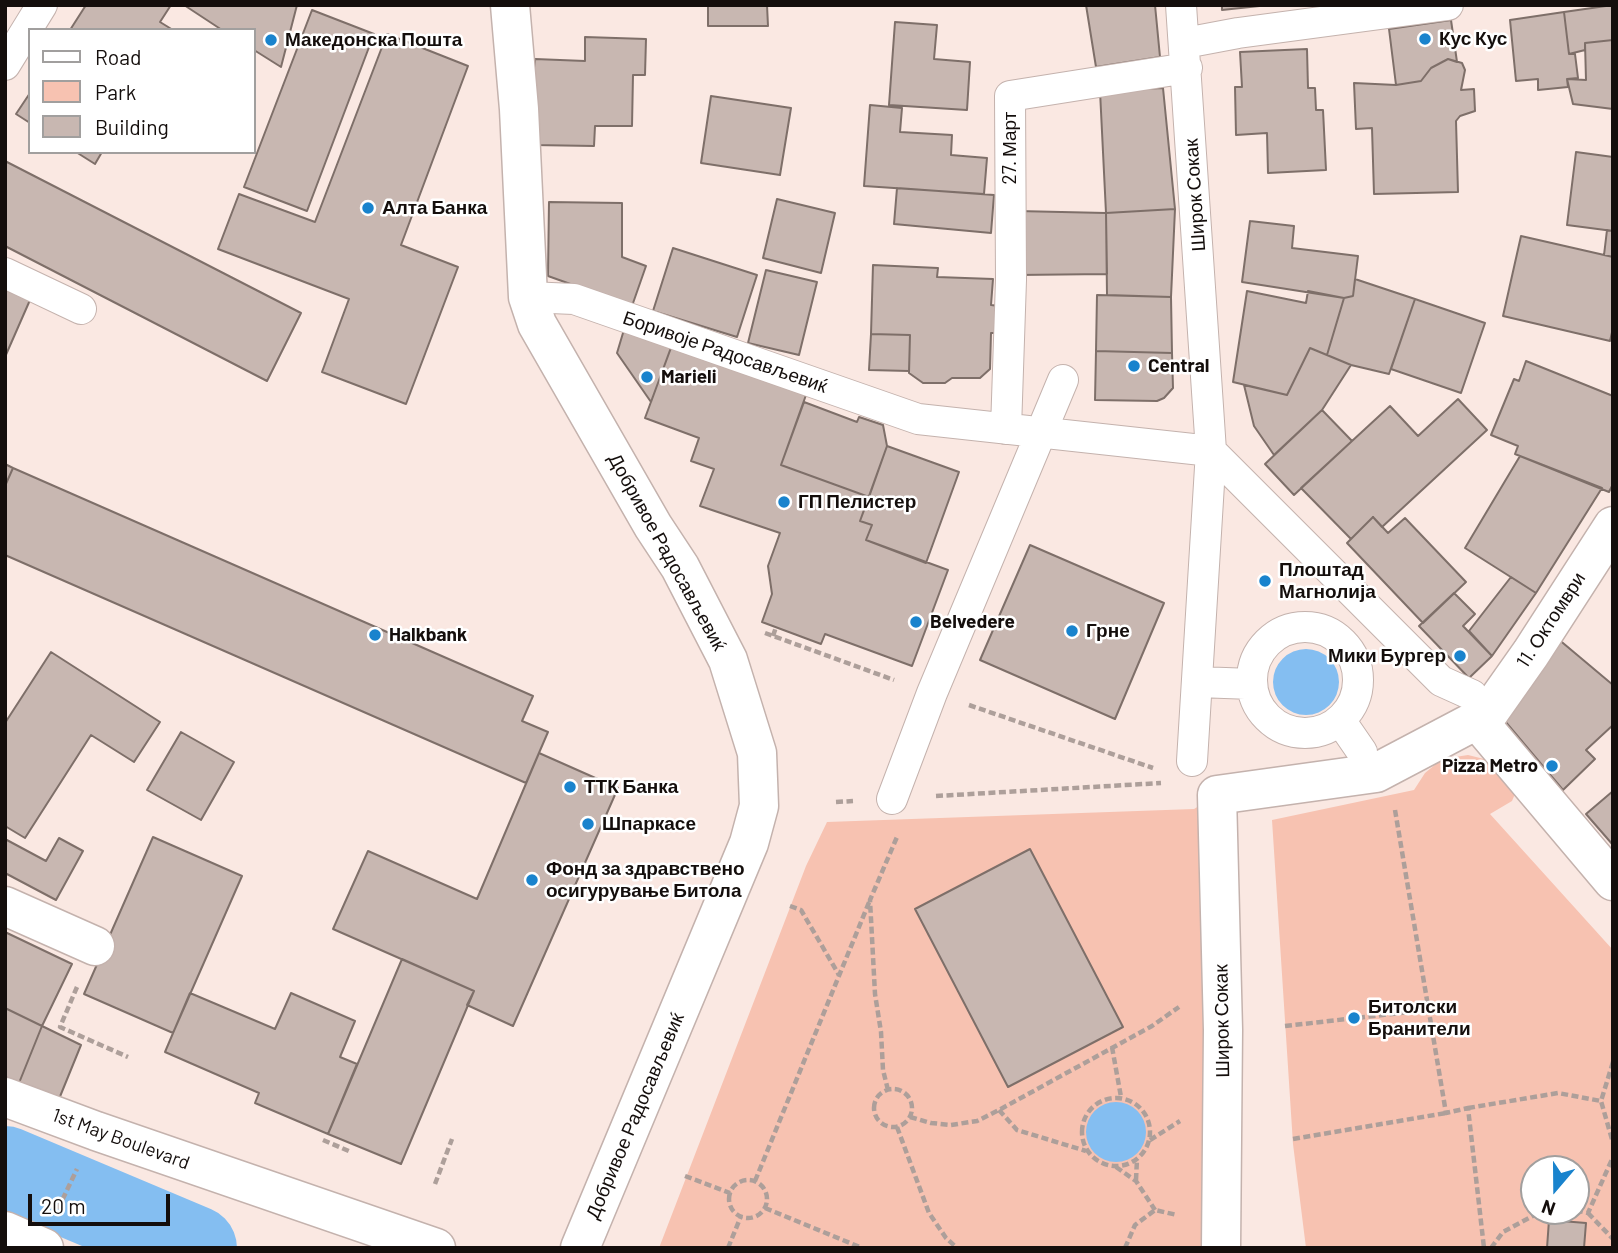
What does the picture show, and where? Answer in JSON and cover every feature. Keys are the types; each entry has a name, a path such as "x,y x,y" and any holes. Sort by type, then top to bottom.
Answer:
{"street":[{"path":"5,65 42,5"},
{"name":"Добривое Радосављевиќ","path":"510,5 519,109 528,297 537,324 653,526 680,567 728,660 757,753 759,806 748,843 580,1248"},
{"name":"Широк Сокак","path":"1181,5 1211,451 1192,761"},
{"path":"1186,55 1238,33 1448,5"},
{"name":"27. Март","path":"1006,429 1009,379 1010,96 1186,55"},
{"path":"5,273 81,309"},
{"name":"Боривоје Радосављевиќ","path":"528,297 574,299 918,419 1211,451"},
{"path":"892,799 932,693 1063,380"},
{"path":"1211,451 1441,681 1479,710 1613,881"},
{"name":"11. Октомври","path":"1479,710 1531,653 1613,526"},
{"path":"1345,646 1377,618"},
{"path":"1301,628 1317,629 1333,636 1345,646 1353,657 1358,684 1349,710 1340,720 1326,729 1309,733 1285,729 1264,714 1256,700 1252,684 1253,667 1260,652 1271,640 1285,632 1301,628"},
{"path":"1198,682 1252,684"},
{"name":"Широк Сокак","path":"1222,1248 1223,1030 1217,795 1376,773 1479,710"},
{"path":"1340,720 1362,752"},
{"path":"5,906 95,946"},
{"name":"1st May Boulevard","path":"5,1097 436,1248"},
{"path":"5,1231 42,1241"}],"path":[{"path":"773,636 776,627"},
{"path":"765,633 1154,768"},
{"path":"928,796 1165,783"},
{"path":"1395,809 1446,1113"},
{"path":"755,1181 899,833"},
{"path":"870,900 875,994 883,1070 888,1090"},
{"path":"790,906 802,910 839,976"},
{"path":"95,946 60,1027 128,1057"},
{"path":"910,1117 951,1125 976,1121 999,1111 1152,1026 1181,1006"},
{"path":"1285,1026 1427,1010"},
{"path":"1112,1047 1121,1097"},
{"path":"1613,1062 1601,1101 1613,1143"},
{"path":"888,1090 901,1090 912,1105 910,1117 897,1128 881,1124 875,1115 878,1097 888,1090"},
{"path":"1293,1139 1558,1093 1601,1101"},
{"path":"999,1111 1017,1130 1087,1151 1105,1165 1116,1166 1137,1159 1149,1141 1150,1129 1141,1109 1132,1101 1121,1097 1099,1102 1090,1109 1081,1129 1087,1151"},
{"path":"1468,1108 1484,1248"},
{"path":"1149,1141 1178,1121 1185,1121"},
{"path":"897,1128 929,1213 946,1238 957,1248"},
{"path":"435,1184 452,1139"},
{"path":"323,1140 351,1152"},
{"path":"1590,1209 1613,1157"},
{"path":"1136,1181 1137,1159"},
{"path":"1116,1166 1136,1181 1155,1210 1187,1217"},
{"path":"42,1241 77,1168"},
{"path":"685,1176 730,1193"},
{"path":"749,1179 755,1181 765,1189 765,1208 757,1216 741,1216 730,1205 730,1193 737,1183 749,1179"},
{"path":"765,1208 862,1248"},
{"path":"1125,1248 1135,1225 1155,1210"},
{"path":"1590,1215 1613,1239"},
{"path":"728,1248 741,1216"},
{"path":"1490,1248 1503,1232 1520,1223"}],"green space":[{"path":"1468,755 1488,760 1517,789 1512,801 1490,814 1613,950 1613,1248 1306,1248 1293,1144 1272,820 1414,790 1425,773 1442,759"},
{"path":"1217,795 1221,1248 659,1248 806,866 827,822 1194,809"}],"water":[{"path":"1299,649 1313,649 1325,654 1334,663 1339,682 1337,695 1330,706 1313,715 1299,715 1287,710 1278,701 1273,689 1273,675 1278,663 1287,654"},
{"path":"1110,1102 1122,1102 1141,1115 1146,1132 1144,1144 1133,1157 1122,1162 1110,1162 1091,1149 1086,1138 1086,1126 1099,1107"}],"building":[{"path":"86,5 171,5 160,22 170,28 71,28"},
{"name":"Македонска Пошта","path":"184,5 297,5 281,67 256,51 256,28 219,28"},
{"path":"708,5 767,5 768,26 708,26"},
{"path":"1086,5 1155,5 1160,57 1096,67"},
{"path":"1222,5 1269,5 1222,10"},
{"path":"1613,5 1613,40 1585,43 1585,50 1569,54 1564,12"},
{"path":"312,10 374,34 307,211 244,187"},
{"path":"1564,12 1569,54 1575,54 1578,78 1567,79 1568,87 1538,90 1538,79 1516,81 1510,20"},
{"path":"1451,20 1457,62 1448,59 1431,68 1421,81 1396,85 1389,29"},
{"path":"895,22 937,25 934,59 970,62 967,110 889,105"},
{"name":"Алта Банка","path":"387,34 468,66 401,245 458,267 406,404 322,372 349,299 218,249 239,194 315,222"},
{"path":"585,37 646,39 645,75 633,75 632,126 595,126 594,146 533,145 535,59 585,61"},
{"path":"1613,40 1613,109 1573,104 1567,79 1586,80 1585,43"},
{"path":"1307,49 1308,88 1315,88 1316,110 1323,110 1326,170 1268,173 1267,133 1236,135 1235,87 1242,87 1240,52"},
{"path":"1448,59 1462,63 1465,70 1461,90 1474,89 1475,111 1460,116 1456,121 1458,192 1374,194 1372,128 1356,129 1354,83 1396,85 1421,81 1431,68"},
{"path":"1163,88 1175,209 1106,213 1100,91"},
{"path":"28,96 28,122 16,114"},
{"path":"711,96 791,108 780,175 701,163"},
{"path":"870,105 902,108 900,132 952,135 951,155 987,158 984,194 864,186"},
{"path":"1576,152 1613,157 1613,231 1567,225"},
{"path":"79,154 101,154 95,164"},
{"path":"5,161 301,313 267,381 5,246"},
{"path":"897,188 994,195 991,233 894,224"},
{"path":"777,199 835,213 821,273 763,258"},
{"path":"549,202 622,203 622,257 646,266 632,306 548,276"},
{"path":"1175,209 1171,297 1107,295 1106,213"},
{"path":"1017,211 1106,213 1107,274 1017,275"},
{"path":"1250,221 1294,226 1292,248 1358,256 1353,296 1344,298 1242,282"},
{"path":"1607,230 1613,231 1613,257 1604,255"},
{"path":"1521,236 1613,257 1613,328 1610,341 1503,316"},
{"path":"673,248 757,275 737,337 653,311"},
{"path":"873,265 938,268 937,277 993,279 991,305 999,306 998,333 991,333 990,369 980,378 952,378 945,383 923,383 909,373 910,335 871,334"},
{"path":"766,270 817,282 799,355 748,343"},
{"path":"1355,279 1415,299 1389,374 1351,365 1327,355 1344,298 1353,296"},
{"path":"5,289 30,300 5,357"},
{"path":"1247,291 1306,303 1308,291 1344,298 1327,355 1310,348 1287,395 1233,382"},
{"path":"1097,295 1171,297 1172,353 1096,351"},
{"path":"1415,299 1485,323 1461,393 1391,369"},
{"name":"Marieli","path":"634,326 673,342 651,402 617,353 623,333"},
{"path":"871,334 910,335 909,371 869,370"},
{"name":"ГП Пелистер","path":"675,337 806,395 781,465 869,497 860,521 872,525 866,540 948,570 912,666 825,634 821,644 762,622 772,594 768,566 780,533 700,506 714,469 691,461 699,438 645,418"},
{"path":"1310,348 1351,365 1322,410 1274,455 1254,426 1244,385 1287,395"},
{"name":"Central","path":"1096,351 1172,353 1173,388 1157,401 1095,400"},
{"path":"1526,361 1613,396 1613,484 1609,492 1515,454 1518,446 1491,435 1514,379 1519,381"},
{"path":"1458,399 1487,430 1382,527 1373,517 1351,539 1301,488 1390,406 1418,436"},
{"path":"804,402 857,422 859,417 883,425 887,446 869,497 781,465"},
{"path":"1322,410 1352,441 1294,495 1265,464"},
{"path":"887,446 959,472 926,563 866,540 872,525 860,521"},
{"path":"1520,456 1602,488 1536,593 1465,548"},
{"path":"5,464 13,468 5,486"},
{"path":"13,468 533,696 522,721 548,732 526,783 5,555 5,486"},
{"path":"1373,517 1388,533 1405,518 1466,582 1423,623 1347,543"},
{"name":"Грне","path":"1030,545 1164,603 1115,719 980,660"},
{"path":"1511,577 1536,593 1492,656 1469,631"},
{"path":"1454,593 1475,614 1463,626 1492,656 1469,678 1419,626"},
{"path":"1557,638 1613,685 1613,725 1586,750 1595,759 1563,790 1504,720"},
{"path":"51,652 160,722 134,762 91,735 25,838 5,826 5,723"},
{"path":"181,732 234,762 201,820 147,790"},
{"path":"539,753 618,788 513,1026 467,1005 474,991 333,929 368,851 477,899"},
{"path":"1613,791 1613,845 1586,814"},
{"path":"153,837 242,876 173,1033 84,994"},
{"path":"59,838 83,851 56,900 5,873 5,839 46,861"},
{"path":"1030,849 1123,1027 1008,1087 915,909"},
{"path":"5,932 72,964 42,1026 5,1008"},
{"path":"402,959 474,991 401,1164 328,1134"},
{"path":"190,993 275,1029 291,993 355,1021 340,1057 357,1064 328,1134 255,1103 259,1093 165,1052"},
{"path":"5,1008 42,1026 19,1083 5,1077"},
{"path":"42,1026 81,1045 59,1099 19,1083"},
{"path":"1549,1225 1586,1225 1584,1248 1547,1248"}],"waterway":[{"path":"5,1168 195,1248"}],"place":[{"name":"Кус Кус","path":"1425,39"},
{"name":"Македонска Пошта","path":"271,40"},
{"name":"Алта Банка","path":"368,208"},
{"name":"Central","path":"1134,366"},
{"name":"Marieli","path":"647,377"},
{"name":"ГП Пелистер","path":"784,502"},
{"name":"Плоштад Магнолија","path":"1265,581"},
{"name":"Belvedere","path":"916,622"},
{"name":"Грне","path":"1072,631"},
{"name":"Halkbank","path":"375,635"},
{"name":"Мики Бургер","path":"1460,656"},
{"name":"Pizza Metro","path":"1552,766"},
{"name":"ТТК Банка","path":"570,787"},
{"name":"Шпаркасе","path":"588,824"},
{"name":"Фонд за здравствено осигурување Битола","path":"532,880"},
{"name":"Битолски Бранители","path":"1354,1018"}]}
